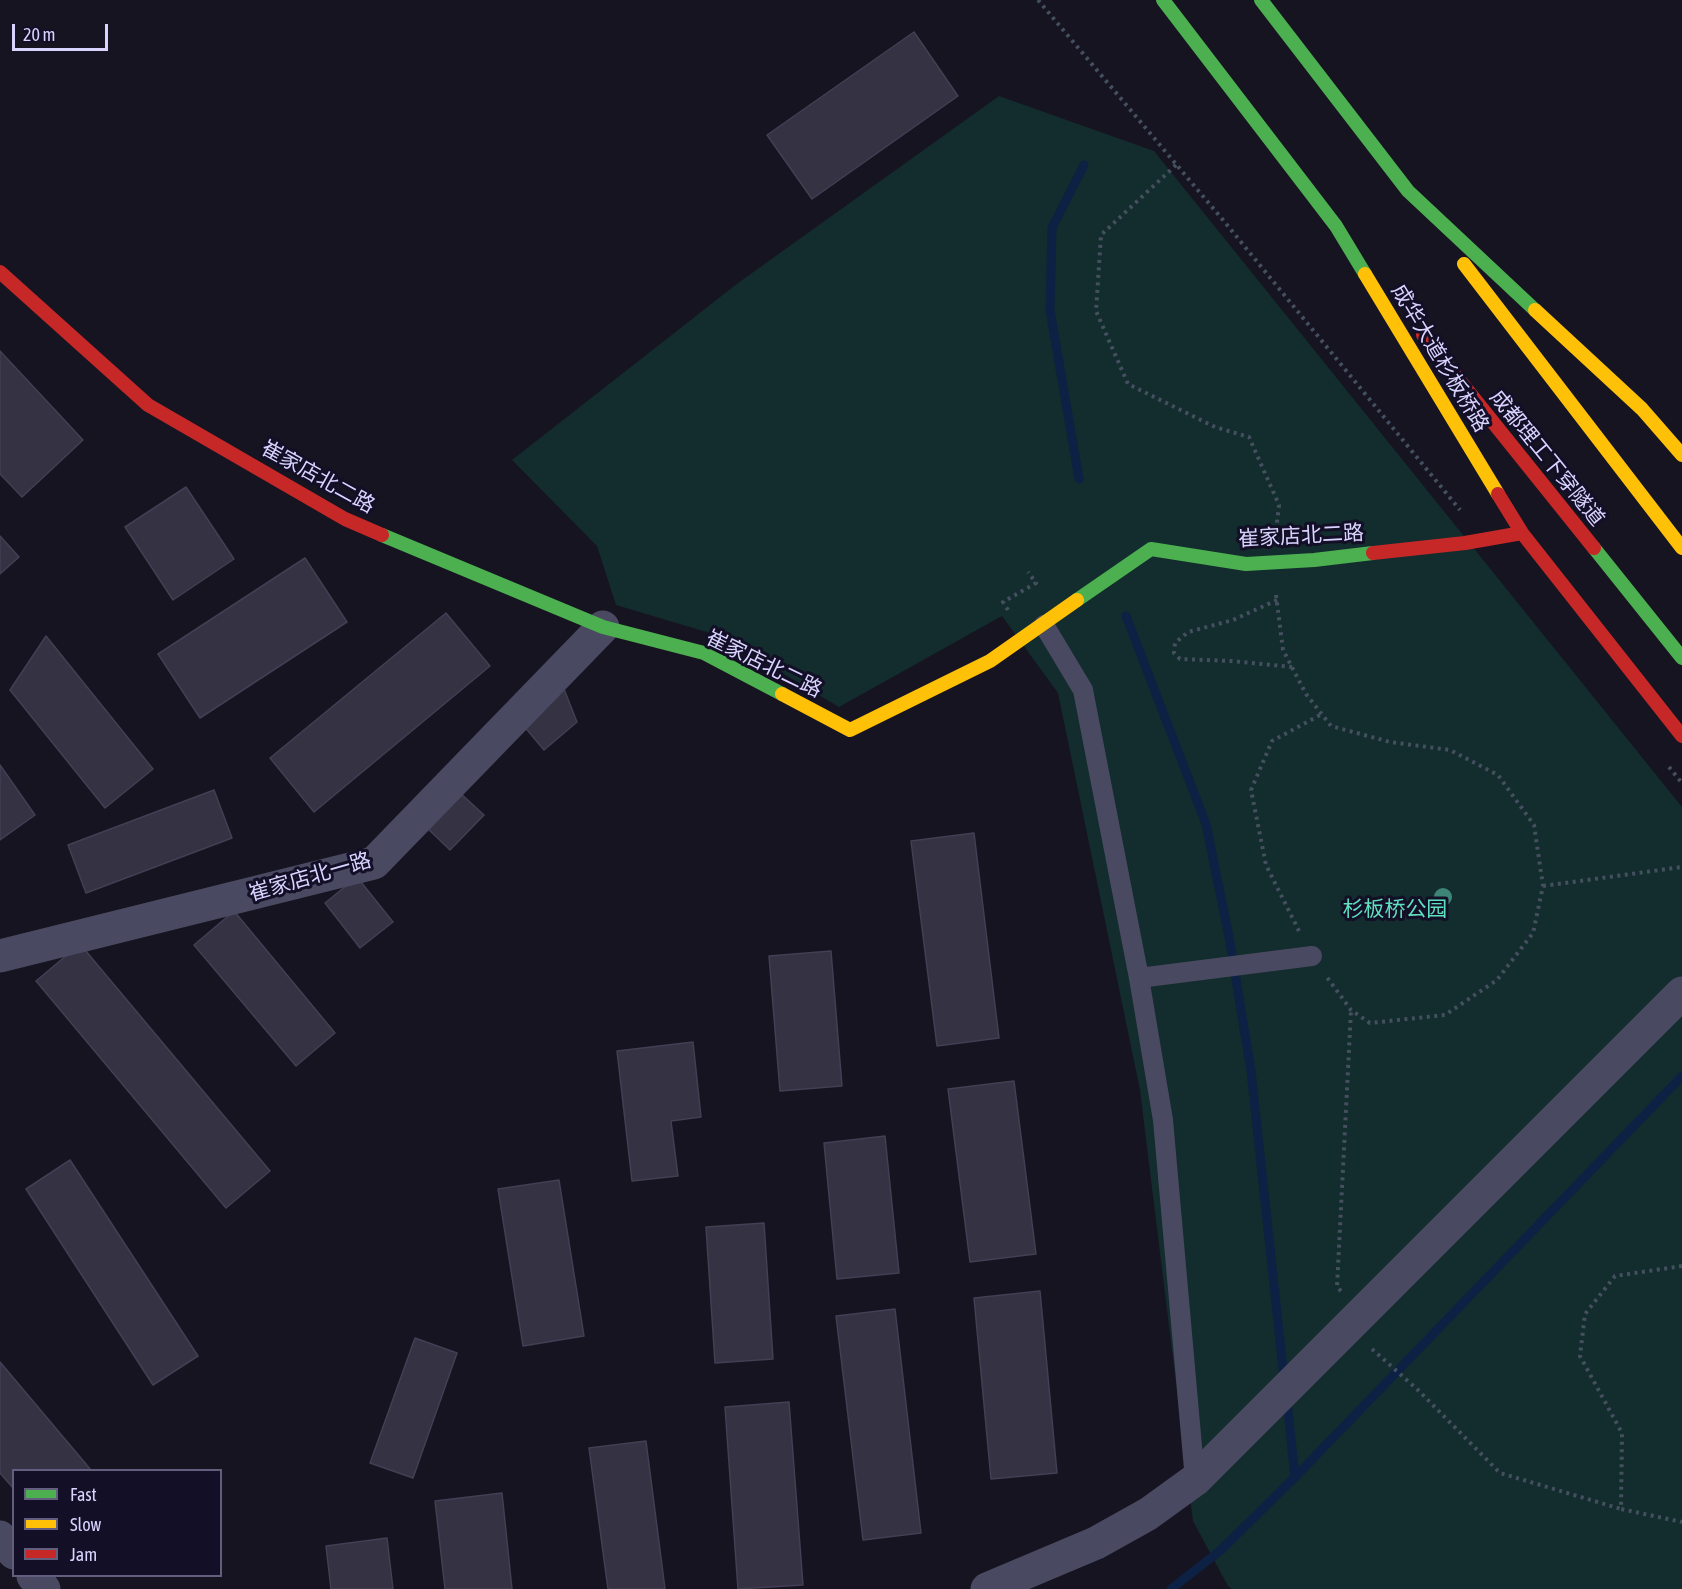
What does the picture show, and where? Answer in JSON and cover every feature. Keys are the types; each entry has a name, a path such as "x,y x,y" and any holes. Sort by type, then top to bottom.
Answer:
{"main road":[{"name":"成华大道杉板桥路","path":"1162,0 1336,226 1522,533 1682,736"},
{"path":"1261,0 1682,548"},
{"path":"1408,191 1642,409 1682,455"},
{"path":"1336,226 1401,308"},
{"name":"崔家店北二路","path":"0,272 148,405 345,519 603,627 704,654 850,730 990,661 1151,549 1246,564 1272,563 1314,560 1522,533"},
{"name":"成都理工下穿隧道","path":"1416,327 1682,658"}],"street":[{"name":"崔家店北一路","path":"0,956 374,863 603,627"},
{"path":"987,1589 1095,1543 1148,1514 1195,1480 1682,993"},
{"path":"0,1537 12,1551"},
{"path":"35,1577 44,1589"}],"lane":[{"path":"1044,625 1083,690 1139,978 1163,1120 1195,1480"},
{"path":"1139,978 1312,956"}],"path":[{"path":"1038,0 1483,539"},
{"path":"1176,165 1101,235 1096,311 1128,384 1215,427 1249,436 1280,505 1272,563 1283,650 1306,694 1322,714 1331,726 1390,741 1450,750 1498,775 1534,825 1543,886 1533,933 1497,980 1445,1015 1370,1023 1351,1010 1312,956 1266,865 1251,790 1272,741 1322,714"},
{"path":"1277,600 1233,620 1188,632 1175,643 1174,652 1180,659 1292,667"},
{"path":"1667,765 1682,783"},
{"path":"1543,886 1682,867"},
{"path":"1351,1010 1337,1287 1385,1333 1371,1348 1418,1390 1500,1473 1621,1509 1682,1522"},
{"path":"1621,1509 1622,1433 1580,1356 1585,1314 1615,1276 1682,1266"}],"green space":[{"name":"杉板桥公园","path":"999,96 1154,151 1682,807 1682,1589 1232,1589 1228,1586 1193,1521 1140,1090 1058,693 1002,616 839,707 720,636 616,605 597,546 512,460 738,283"}],"building":[{"path":"914,32 958,96 812,199 767,135"},
{"path":"0,351 83,440 22,497 0,474"},
{"path":"186,487 234,559 173,600 125,527"},
{"path":"0,536 19,557 0,574"},
{"path":"305,558 347,622 200,718 158,654"},
{"path":"446,613 490,666 314,812 270,758"},
{"path":"46,636 153,769 105,808 10,690"},
{"path":"564,689 577,722 544,750 523,725"},
{"path":"0,765 35,815 0,840"},
{"path":"214,790 232,838 86,893 68,845"},
{"path":"459,792 484,815 450,850 426,827"},
{"path":"974,833 999,1038 937,1046 911,841"},
{"path":"357,877 393,922 360,948 325,903"},
{"path":"234,911 335,1033 296,1066 194,945"},
{"path":"80,944 270,1171 226,1208 36,981"},
{"path":"831,951 842,1086 780,1091 769,956"},
{"path":"693,1042 701,1117 671,1121 678,1176 632,1181 617,1051"},
{"path":"1014,1081 1036,1254 970,1262 948,1089"},
{"path":"885,1136 899,1273 837,1279 824,1143"},
{"path":"70,1160 198,1356 153,1385 26,1189"},
{"path":"559,1180 584,1336 523,1346 498,1189"},
{"path":"764,1223 773,1359 715,1363 706,1227"},
{"path":"1040,1291 1057,1473 991,1479 974,1298"},
{"path":"895,1309 921,1533 863,1540 836,1316"},
{"path":"415,1338 457,1353 413,1478 370,1463"},
{"path":"0,1362 90,1469 12,1469 12,1487 0,1473"},
{"path":"789,1402 803,1585 738,1589 725,1407"},
{"path":"646,1441 665,1589 608,1589 589,1448"},
{"path":"502,1493 512,1589 445,1589 435,1501"},
{"path":"387,1538 393,1589 331,1589 326,1546"}],"waterway":[{"path":"1079,479 1050,310 1052,228 1084,165"},
{"path":"1126,616 1206,824 1229,937 1251,1071 1284,1378"},
{"path":"1171,1589 1221,1550 1295,1477 1682,1076"},
{"path":"1287,1401 1295,1477"}],"traffic: fast":[{"path":"1163,0 1336,226 1365,274"},
{"path":"1261,0 1408,191 1535,310"},
{"path":"382,535 603,627 704,653 782,694"},
{"path":"1594,548 1682,658"},
{"path":"1077,600 1151,549 1246,564 1314,560 1373,553"}],"traffic: slow":[{"path":"1464,264 1682,548"},
{"path":"1365,274 1498,494"},
{"path":"1535,310 1642,409 1682,455"},
{"path":"782,694 850,730 990,661 1077,600"}],"traffic: jam":[{"path":"0,272 148,405 345,519 382,535"},
{"path":"1423,335 1594,548"},
{"path":"1498,494 1522,533 1682,736"},
{"path":"1373,553 1465,543 1522,533"}]}
